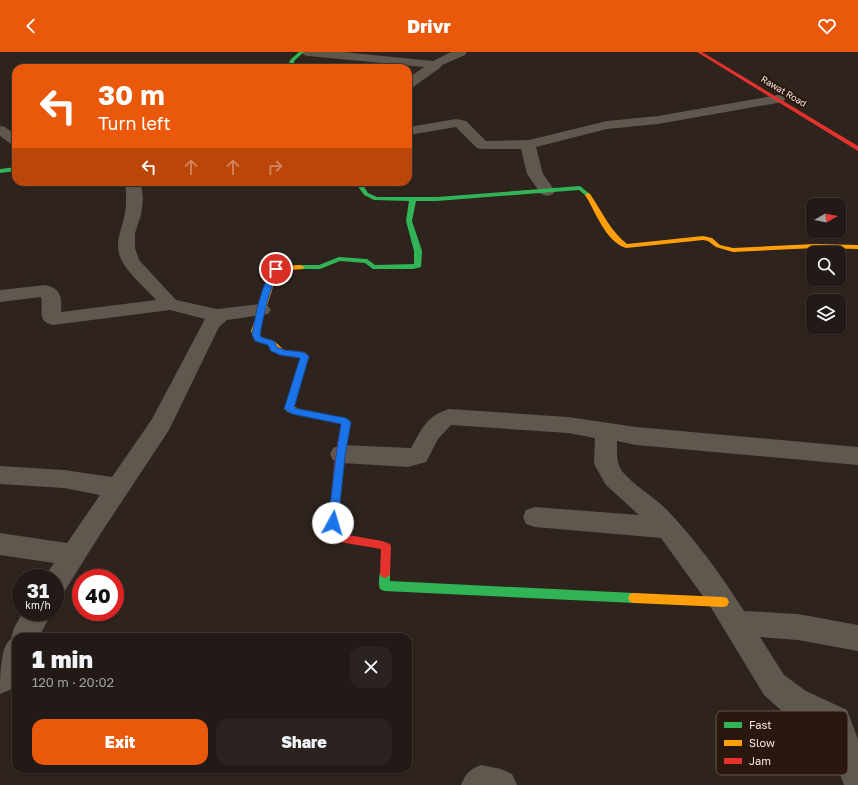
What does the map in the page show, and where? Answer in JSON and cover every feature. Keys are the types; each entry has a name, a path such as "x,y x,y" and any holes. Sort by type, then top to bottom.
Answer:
{"street":[{"path":"292,64 292,60 302,52"},
{"path":"308,52 436,65"},
{"path":"412,81 436,65 438,62 461,52"},
{"name":"Rawat Road","path":"699,52 858,148"},
{"path":"415,130 456,123 461,124 482,145 529,144 607,125 658,120 778,99"},
{"path":"0,130 12,138"},
{"path":"529,144 528,148 535,174 547,191"},
{"path":"0,171 12,170"},
{"path":"133,186 133,215 127,233 126,248 131,262 170,304"},
{"path":"361,186 366,194 372,198 413,199 473,197 575,188 581,189 592,200 609,231 618,243 626,246 703,238 710,239 718,246 732,250 815,246 858,248"},
{"path":"413,199 410,223 416,245 419,262 418,265 413,267 373,267 367,261 339,260 320,267 279,268 275,270 272,276 261,310 256,331 258,339 271,343 274,349 283,353 305,356 289,409 292,411 345,421 346,424 340,454 332,536 337,539 386,547 387,552 384,586 723,602"},
{"path":"0,296 46,291 50,293 52,298 51,318 53,319 170,304 219,316"},
{"path":"64,570 160,424 204,335 211,324 222,314 261,310"},
{"path":"340,454 408,458 418,456 436,425 440,420 449,417 568,425 636,436 858,456"},
{"path":"606,432 606,464 614,478 656,515 668,528 723,602 774,685 783,693 812,711"},
{"path":"0,475 64,479 118,488"},
{"path":"535,517 668,528"},
{"path":"0,544 74,555"},
{"path":"26,633 33,621"},
{"path":"737,624 775,624 829,631 858,638"},
{"path":"0,680 12,658"},
{"path":"848,754 858,781"},
{"path":"477,785 482,781 501,785"}],"traffic: fast":[{"path":"292,64 292,60 302,52"},
{"path":"0,171 12,170"},
{"path":"361,186 366,194 376,199 437,199 580,188 588,195"},
{"path":"300,267 320,267 339,259 367,261 373,267 413,267 418,265 418,251 409,221 413,199"},
{"path":"385,573 384,586 634,598"}],"traffic: slow":[{"path":"588,195 613,235 626,246 703,238 710,239 718,246 733,250 815,246 858,247"},
{"path":"296,411 290,410 289,406 305,357 303,355 289,354 277,350 271,343 258,339 255,331 275,270 279,268 300,267"},
{"path":"634,598 723,602"}],"traffic: jam":[{"path":"699,52 858,149"},
{"path":"296,411 346,422 340,456 332,537 382,545 386,547 385,573"}],"route":[{"path":"276,269 272,276 261,310 256,335 258,339 271,343 274,349 283,353 305,356 289,409 292,411 346,422 340,456 333,523"}]}
